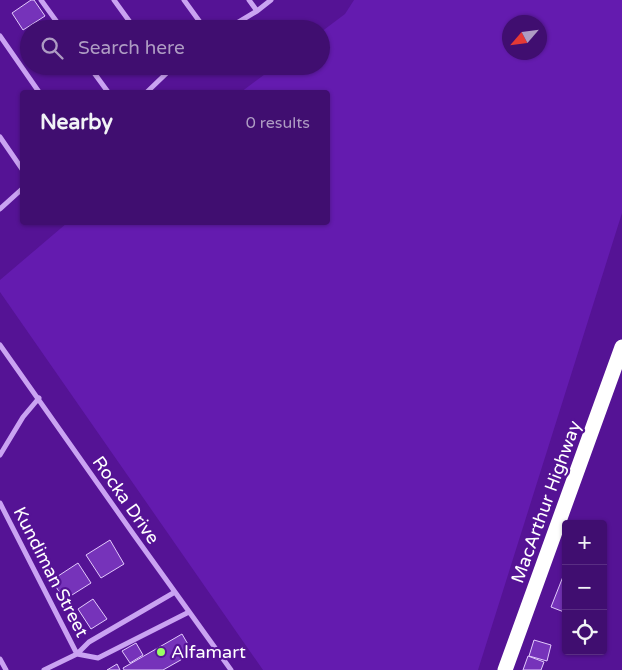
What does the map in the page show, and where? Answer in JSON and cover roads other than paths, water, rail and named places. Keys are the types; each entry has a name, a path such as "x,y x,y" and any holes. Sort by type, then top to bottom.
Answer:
{"highway":[{"name":"MacArthur Highway","path":"505,670 622,347"}],"street":[{"path":"41,0 55,20"},
{"path":"114,0 128,20"},
{"path":"184,0 198,20"},
{"path":"249,0 257,11"},
{"path":"242,20 271,0"},
{"path":"0,36 20,64"},
{"path":"28,75 39,90"},
{"path":"96,75 107,90"},
{"path":"149,90 164,75"},
{"path":"0,137 20,166"},
{"path":"0,209 20,191"},
{"name":"Rocka Drive","path":"0,345 231,670"},
{"path":"0,455 23,417 39,398"},
{"name":"Kundiman Street","path":"0,503 77,654"},
{"path":"44,670 77,654 90,642 175,592"},
{"path":"77,654 98,658 189,612"},
{"path":"0,659 6,670"}],"place":[{"name":"Alfamart","path":"161,652"}]}
